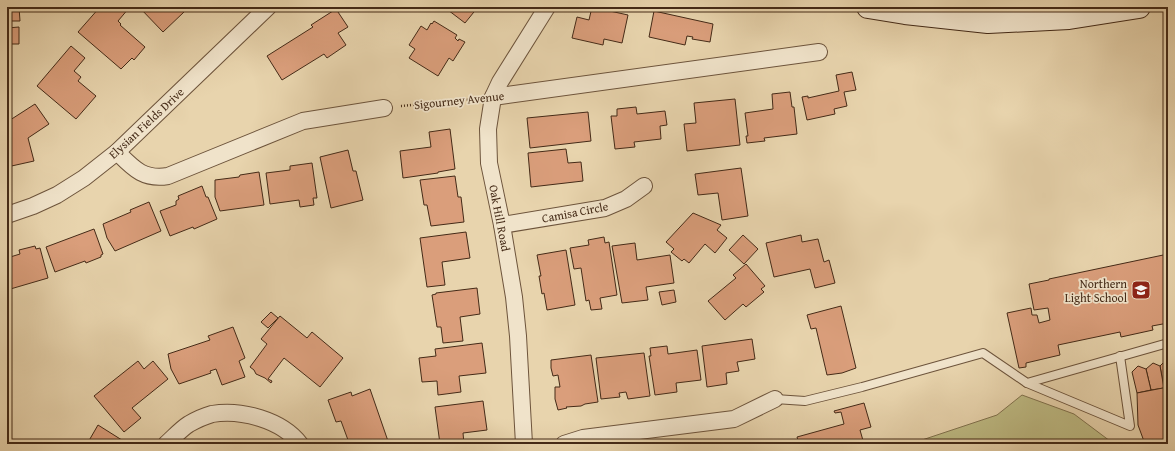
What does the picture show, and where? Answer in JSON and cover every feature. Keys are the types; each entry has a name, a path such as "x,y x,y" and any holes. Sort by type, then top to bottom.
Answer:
{"main road":[{"path":"868,7 905,13 988,22 1069,18 1139,7"}],"street":[{"name":"Elysian Fields Drive","path":"7,215 33,206 56,195 84,178 117,152 268,7"},
{"name":"Oak Hill Road","path":"524,444 515,305 502,225 489,163 488,129 492,97 508,68 547,7"},
{"name":"Sigourney Avenue","path":"492,97 819,52"},
{"path":"117,152 134,169 147,176 158,178 168,176 303,121 384,108"},
{"name":"Camisa Circle","path":"502,225 605,208 626,199 644,186"},
{"path":"564,444 583,438 734,419 775,399"},
{"path":"166,444 189,424 212,414 236,413 257,416 278,426 300,444"}],"lane":[{"path":"1027,382 1168,343"},
{"path":"775,399 805,401 862,387 983,353 1027,382 1130,426 1120,356"}],"path":[{"name":"Sigourney Avenue","path":"384,108 492,97"}],"shaded area":[{"path":"959,7 1066,7 1029,10 986,10"},
{"path":"1022,395 1074,414 1114,444 910,444 997,415"}],"building":[{"path":"7,7 19,7 20,21 7,21"},
{"path":"100,7 129,8 118,21 121,24 120,25 145,47 134,60 132,58 121,69 78,32"},
{"path":"139,7 180,7 184,12 163,32"},
{"path":"444,7 478,7 465,23"},
{"path":"592,7 628,15 622,43 604,39 603,45 572,38 577,17 589,20"},
{"path":"336,9 348,27 338,33 346,45 327,58 324,54 282,80 267,56 313,27 311,25"},
{"path":"654,11 713,24 710,42 692,39 693,37 687,36 685,45 649,37"},
{"path":"434,21 457,35 455,38 458,41 459,39 465,42 453,61 449,58 438,76 409,58 415,49 409,45 421,26 427,30"},
{"path":"19,27 19,44 9,44 7,48 7,28"},
{"path":"71,46 85,58 74,71 81,77 78,81 96,96 76,119 37,86"},
{"path":"852,72 856,90 844,92 847,106 834,109 835,114 807,120 802,97 808,96 808,98 839,91 836,75"},
{"path":"790,92 792,107 794,107 797,134 764,138 765,141 747,143 746,136 748,136 745,113 773,109 772,94"},
{"path":"735,99 740,145 687,151 684,124 696,123 694,103"},
{"path":"35,104 49,124 28,138 34,161 7,167 7,122"},
{"path":"636,107 637,114 665,111 667,125 660,126 661,139 634,142 635,147 615,149 611,116 617,116 617,109"},
{"path":"588,112 591,141 530,148 527,118"},
{"path":"450,129 455,169 403,178 400,151 431,147 429,132"},
{"path":"566,149 568,163 581,162 583,181 531,187 528,153"},
{"path":"348,150 353,171 356,171 363,200 331,208 320,157"},
{"path":"312,163 317,198 313,198 314,205 300,207 299,200 270,204 266,173 290,170 290,166"},
{"path":"741,168 748,216 722,220 718,193 698,195 695,174"},
{"path":"259,172 264,205 220,211 215,197 215,180 239,177 240,175"},
{"path":"455,176 458,197 461,197 464,222 431,226 427,205 424,205 420,180"},
{"path":"202,186 217,219 194,229 193,227 170,236 160,211 176,205 176,201 179,199 178,196"},
{"path":"149,202 161,231 115,251 107,238 103,224 131,212 130,210"},
{"path":"693,213 721,225 717,230 727,238 715,253 705,244 689,263 684,259 682,261 671,252 674,249 666,242"},
{"path":"94,229 103,254 101,257 55,272 46,247"},
{"path":"466,232 470,258 442,262 445,285 427,287 420,238"},
{"path":"743,235 758,249 744,264 729,250"},
{"path":"801,235 802,242 818,239 824,262 829,260 835,283 815,288 810,269 774,277 766,243"},
{"path":"604,237 605,243 609,242 617,295 600,298 602,309 591,310 589,300 586,301 581,268 574,269 570,248 589,245 588,240"},
{"path":"635,243 637,260 670,255 674,283 646,287 648,300 622,303 612,246"},
{"path":"35,246 36,249 40,248 48,278 7,290 7,258 20,254 19,250"},
{"path":"566,250 575,305 547,310 544,293 542,294 539,276 541,276 537,255"},
{"path":"1168,254 1168,323 1152,326 1153,330 1121,337 1120,332 1058,345 1060,355 1026,363 1026,367 1019,368 1007,313 1031,308 1032,315 1037,315 1039,323 1050,320 1048,308 1034,310 1029,284"},
{"path":"746,264 765,286 761,289 764,292 746,307 743,304 725,320 708,301 736,278 733,275"},
{"path":"477,288 480,314 460,317 463,341 443,343 441,327 437,327 432,295 436,293"},
{"path":"674,290 676,302 662,305 659,292"},
{"path":"841,306 856,368 842,373 827,375 816,328 811,329 807,315"},
{"path":"271,312 278,318 268,328 261,322"},
{"path":"280,316 307,338 312,332 343,358 320,387 284,358 268,379 272,381 271,383 265,378 256,374 250,367 267,344 261,339"},
{"path":"233,327 245,358 239,361 245,377 222,385 216,369 210,371 211,373 179,384 171,369 168,354 210,340 208,336"},
{"path":"752,339 755,359 737,362 739,371 726,373 727,384 707,387 702,346"},
{"path":"482,343 486,373 459,376 461,392 438,395 437,381 422,382 419,358 436,356 435,349"},
{"path":"667,346 668,354 697,350 701,380 676,383 677,392 655,395 649,356 651,356 650,348"},
{"path":"644,353 650,396 628,399 626,392 619,393 620,397 601,399 596,358"},
{"path":"591,355 598,402 581,406 566,407 567,408 558,410 555,399 555,387 560,387 558,375 553,376 551,360"},
{"path":"1167,359 1168,387 1164,388 1160,366"},
{"path":"138,361 144,369 153,361 168,379 132,408 141,418 124,432 94,396"},
{"path":"1153,363 1160,366 1164,388 1151,390 1146,369"},
{"path":"1138,366 1146,369 1151,390 1137,393 1132,372"},
{"path":"1168,387 1168,444 1145,444 1138,425 1137,393"},
{"path":"370,389 389,444 347,444 348,440 341,421 336,422 328,400 351,392 352,396"},
{"path":"483,401 487,430 463,433 464,444 440,444 435,407"},
{"path":"864,403 871,427 860,430 864,444 799,444 797,437 844,424 841,412 835,413 834,411"},
{"path":"98,425 125,442 125,444 87,444"}],"place":[{"name":"Northern Light School","path":"1141,290"}]}
